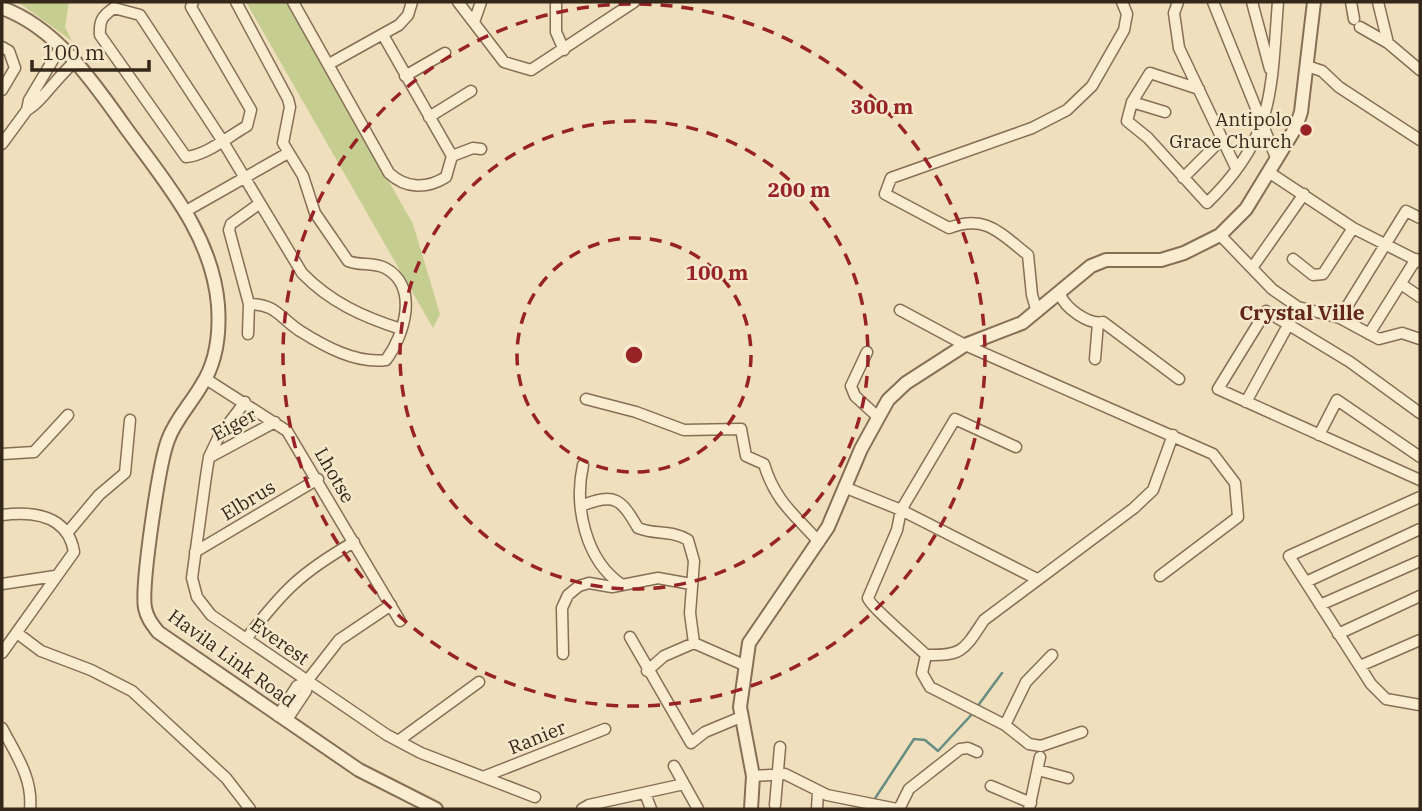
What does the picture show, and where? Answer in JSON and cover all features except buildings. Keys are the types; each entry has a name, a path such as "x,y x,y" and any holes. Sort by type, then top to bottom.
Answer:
{"street":[{"path":"192,2 191,8 251,110 247,126 222,140 196,156 187,156 100,35 99,24 104,14 114,8 133,10 140,15 222,140 302,273 317,289 369,319 401,329"},
{"path":"236,2 288,99 290,107 283,143 303,176 315,213 348,261 387,269 396,279 407,301 401,329 386,360 374,362 327,347 297,329 265,304 249,304"},
{"path":"293,2 389,173 408,186 435,184 446,177 452,156 383,35"},
{"path":"329,64 383,35 408,15 412,2"},
{"path":"458,2 504,62 531,69 634,2"},
{"path":"474,22 481,2"},
{"path":"556,2 556,32 564,50"},
{"path":"1037,312 1032,295 1028,255 990,225 968,221 949,228 885,194 891,178 1032,128 1068,110 1092,86 1124,30 1126,14 1122,2"},
{"path":"1178,2 1174,13 1179,48 1220,141 1236,168"},
{"path":"1213,2 1262,129 1277,160"},
{"path":"1252,2 1272,78"},
{"path":"1199,89 1150,73 1132,102 1126,121 1149,138 1207,203 1230,181 1236,168 1254,147 1262,129 1269,106 1278,2"},
{"path":"751,809 753,776 741,717 744,665 749,643 819,541 888,400 906,383 965,345 1022,323 1091,266 1106,260 1161,260 1184,253 1220,235 1246,209 1296,127 1307,66 1314,2"},
{"path":"1351,2 1357,23 1388,43 1420,70"},
{"path":"1378,2 1388,43"},
{"name":"Havila Link Road","path":"5,6 60,47 104,96 186,211 207,255 218,302 217,345 206,379 176,421 167,442 147,570 145,608 158,632 282,719 359,770 436,809"},
{"path":"2,47 9,51 15,68 2,90"},
{"path":"2,144 27,110 29,100 60,47"},
{"path":"405,76 445,53"},
{"path":"27,110 35,106 52,82 75,62"},
{"path":"1307,66 1322,71 1339,87 1420,140"},
{"path":"429,117 471,91"},
{"path":"1132,102 1165,112"},
{"path":"1184,178 1220,141"},
{"path":"452,156 472,148 481,149"},
{"path":"186,211 288,153"},
{"path":"1270,173 1353,228 1418,260 1369,334"},
{"path":"1252,268 1304,194"},
{"path":"248,334 249,304 229,230 231,224 259,204"},
{"path":"1340,317 1406,211 1420,218"},
{"path":"1293,259 1313,275 1322,274 1353,228"},
{"path":"1220,235 1272,289 1298,307 1340,317 1379,339 1402,332 1420,339"},
{"path":"1401,284 1420,297"},
{"path":"1060,294 1063,302 1075,312 1098,323 1103,322 1179,379"},
{"path":"1246,402 1298,307"},
{"path":"900,310 965,345 1213,454 1235,483 1238,517 1160,576"},
{"path":"1419,478 1218,389 1266,311 1350,362 1420,413"},
{"path":"1095,359 1098,323"},
{"path":"867,352 851,386 855,396 878,417"},
{"name":"Lhotse","path":"206,379 275,422 295,441 400,621"},
{"path":"586,399 636,412 684,430 741,429 744,433 746,456 764,464 771,487 784,506 819,541"},
{"path":"1319,435 1336,400 1420,457"},
{"name":"Everest","path":"245,402 219,436 209,457 192,578 197,597 211,615 398,741 535,797"},
{"path":"2,454 34,452 68,415"},
{"path":"1016,447 955,419 901,510 897,530 868,598 873,608 897,625 926,654 953,655 969,643 984,620 1134,508 1153,490 1173,435"},
{"path":"68,532 99,495 125,473 130,420"},
{"name":"Eiger","path":"209,457 275,422"},
{"path":"583,465 579,484 581,518 591,545 608,573 622,585"},
{"name":"Elbrus","path":"195,551 318,480"},
{"path":"844,487 901,510 1037,579"},
{"path":"1420,497 1289,556 1338,634 1386,699 1420,705"},
{"path":"581,506 600,499 613,499 628,508 638,528 681,536 688,540 694,561 690,613 694,643"},
{"path":"2,515 36,513 51,519 68,532 74,552 2,653"},
{"path":"1306,582 1420,529"},
{"path":"246,639 282,593 315,564 354,542"},
{"path":"1320,606 1420,561"},
{"path":"2,584 55,576"},
{"path":"563,654 562,608 568,595 589,583 622,585 658,578 691,584"},
{"path":"1338,634 1420,596"},
{"path":"282,719 306,691 307,681 339,640 391,604"},
{"path":"17,633 41,652 91,670 131,691 226,778 250,809"},
{"path":"630,638 691,743 705,732 741,717"},
{"path":"1360,666 1420,640"},
{"path":"647,671 664,656 694,643 744,665"},
{"path":"926,654 922,673 930,687 1004,725 1037,747 1082,732"},
{"path":"1004,725 1026,682 1052,655"},
{"path":"398,741 472,684"},
{"path":"2,728 26,772 32,794 30,809"},
{"name":"Ranier","path":"483,777 600,730 600,743"},
{"path":"775,805 780,747"},
{"path":"753,776 778,774 857,805 898,809 908,789 960,749 968,748 977,752"},
{"path":"991,786 1030,806 1040,757"},
{"path":"674,766 698,809"},
{"path":"1038,771 1068,778"},
{"path":"582,809 684,784"},
{"path":"817,809 818,791"},
{"path":"645,793 651,809"}],"green space":[{"path":"18,2 69,2 65,27 72,41"},
{"path":"246,2 287,2 413,224 440,314 433,328"}],"waterway":[{"path":"977,707 1002,673"},
{"path":"874,800 914,739 925,740 938,751 974,712"}],"place":[{"name":"Antipolo Grace Church","path":"1306,130"}],"district":[{"name":"Crystal Ville","path":"1302,312"}]}
